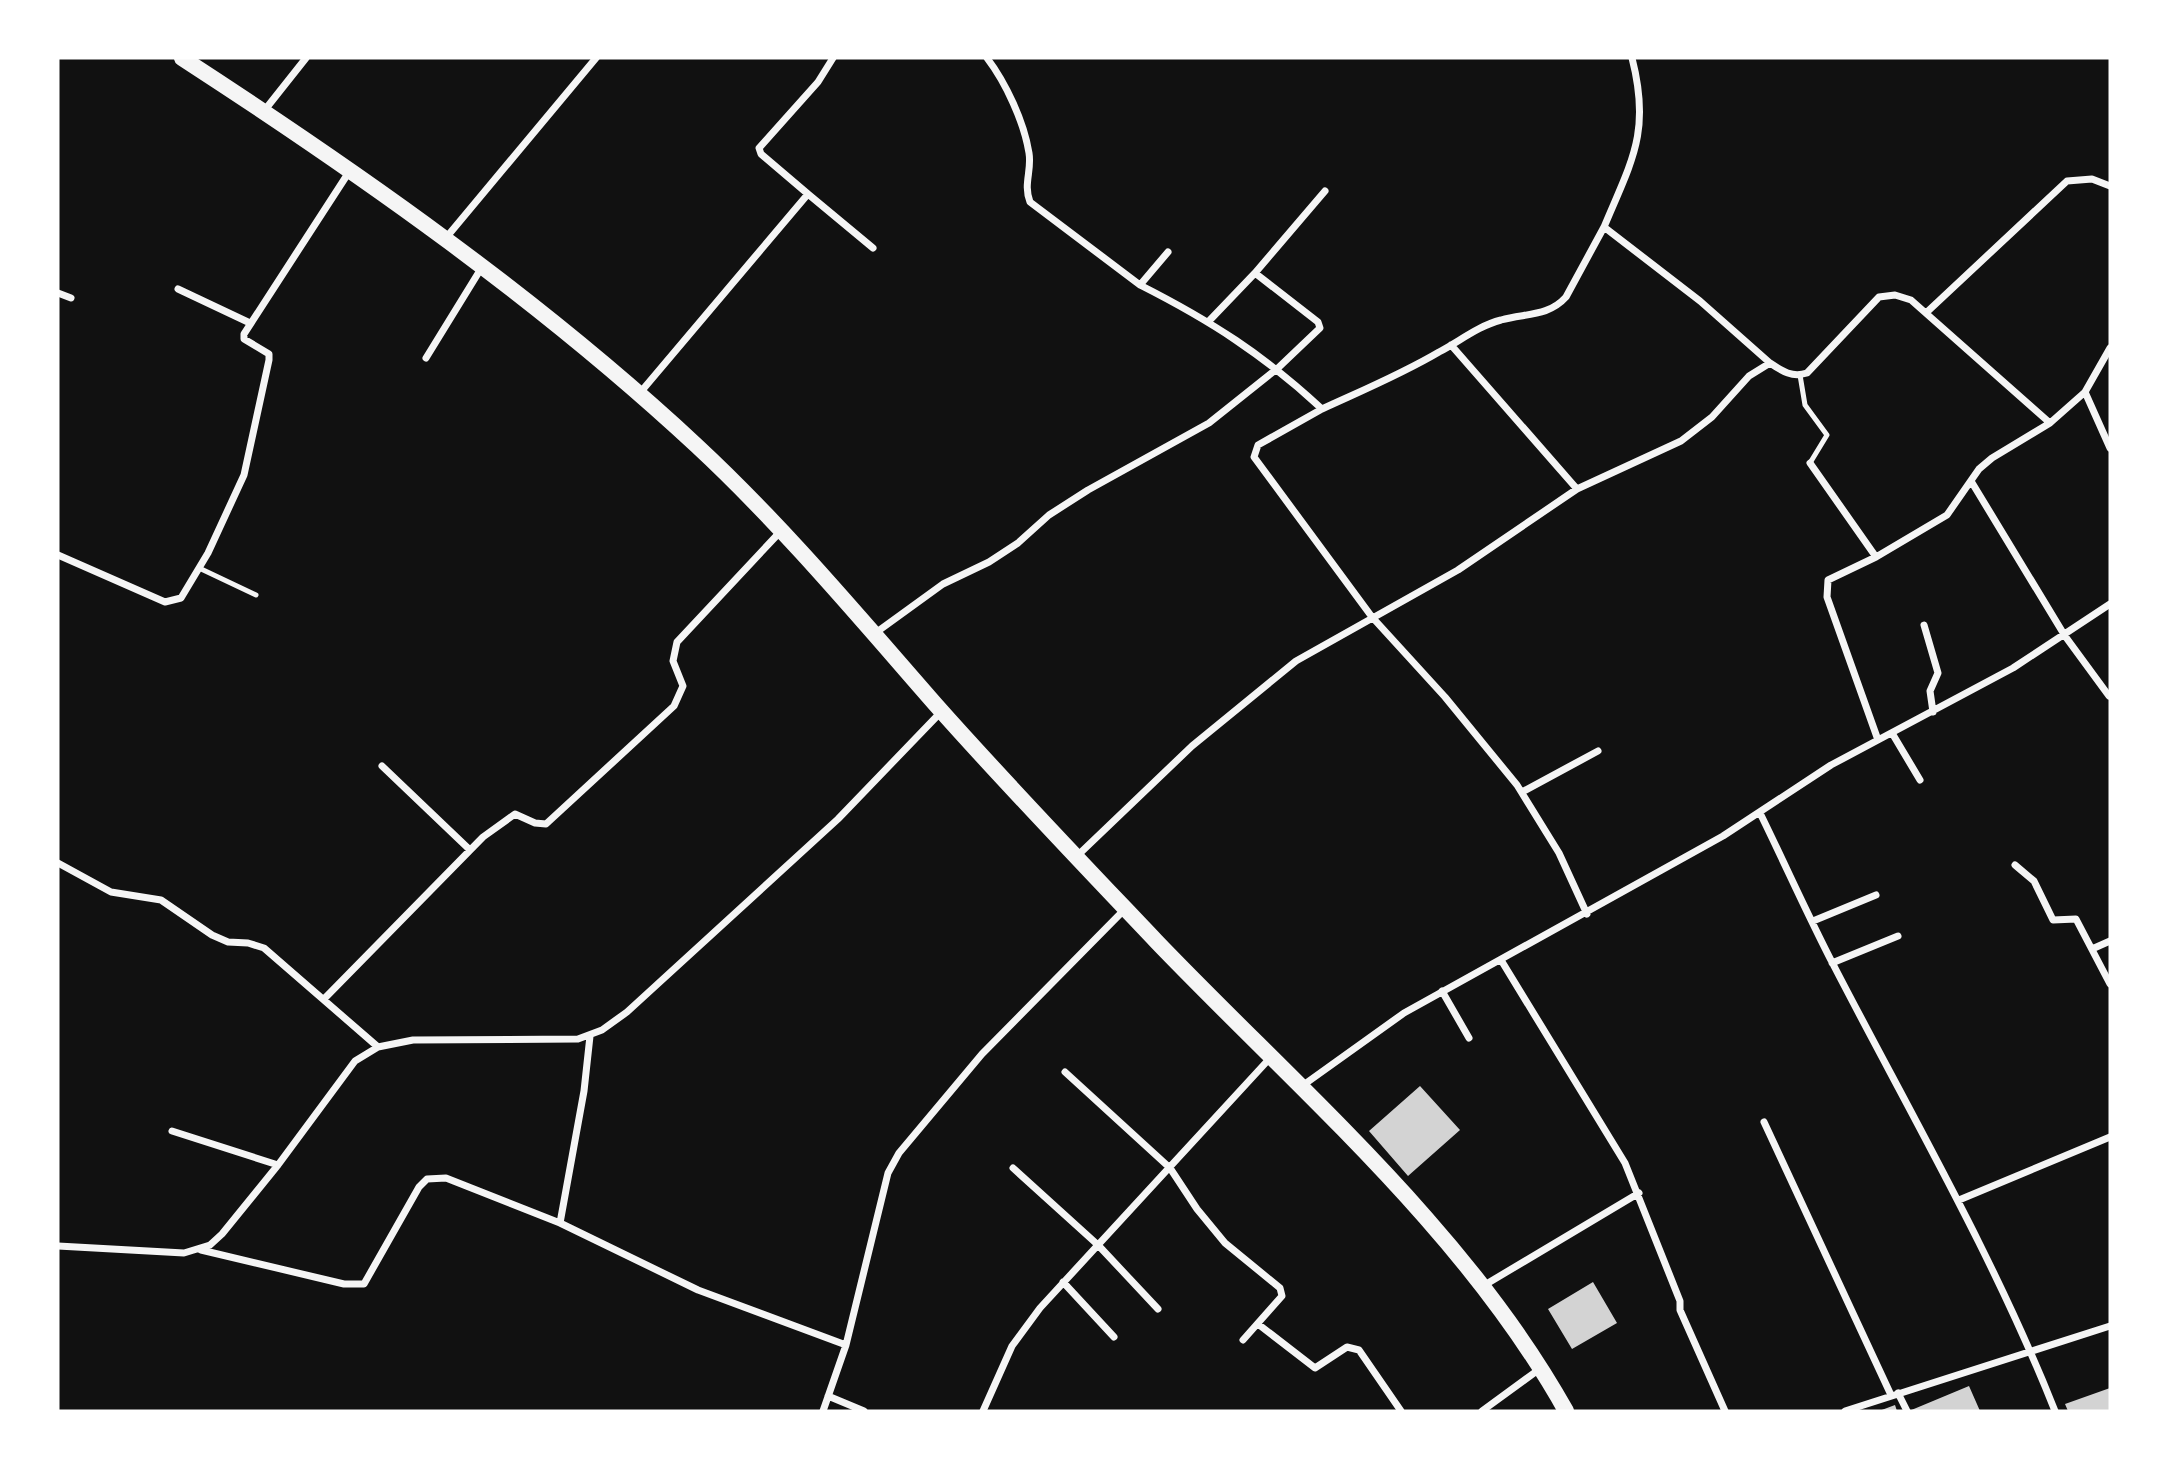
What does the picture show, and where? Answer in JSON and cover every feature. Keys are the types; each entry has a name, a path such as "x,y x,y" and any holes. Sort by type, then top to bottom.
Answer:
{"main road":[{"path":"182,58 264,111 482,267 700,448 874,634 1076,858 1302,1086 1483,1286 1542,1368 1566,1411"}],"street":[{"path":"264,111 306,58"},
{"path":"445,240 596,58"},
{"path":"833,58 818,82 759,148 761,154 873,248"},
{"path":"987,58 996,70 1025,137 1030,156 1025,183 1030,202 1140,285 1209,321 1278,368 1322,409"},
{"path":"1587,914 1559,853 1522,792 1446,697 1372,617 1254,457 1258,445 1322,409 1451,345 1469,333 1500,320 1547,312 1558,306 1566,297 1604,227 1641,127 1642,109 1632,58"},
{"path":"58,555 165,602 174,603 181,598 199,568 244,475 269,360 269,354 244,339 250,323 350,171"},
{"path":"1927,312 2067,181 2092,179 2110,186"},
{"path":"1209,321 1255,273 1325,191"},
{"path":"638,394 808,194"},
{"path":"1604,227 1700,301 1784,373 1807,373 1879,297 1895,295 1911,300 1927,312 1996,379 2050,424"},
{"path":"1140,285 1168,252"},
{"path":"426,358 482,267"},
{"path":"874,634 943,584 989,562 1018,543 1049,516 1088,489 1209,423 1278,368 1320,328 1318,322 1255,273"},
{"path":"178,289 250,323"},
{"path":"58,293 71,298"},
{"path":"1451,345 1577,489"},
{"path":"1878,740 1849,665 1826,585 1834,575 1876,557 1947,514 1992,458 2050,424 2085,392 2110,348"},
{"path":"1076,858 1192,746 1296,661 1458,570 1577,489 1681,441 1712,417 1749,376 1770,363"},
{"path":"2085,392 2110,448"},
{"path":"1810,463 1876,557"},
{"path":"1971,481 2065,636 2109,696"},
{"path":"324,999 470,850 515,814 535,823 547,824 674,706 683,686 679,670 673,661 677,642 780,532"},
{"path":"1302,1086 1404,1013 1587,914 1633,884 1760,813 1831,765 1934,712 2065,636 2110,604"},
{"path":"1924,625 1937,673 1930,694 1934,712"},
{"path":"201,1250 222,1234 278,1165 355,1061 378,1047 413,1040 567,1040 590,1036 627,1012 838,820 942,711"},
{"path":"1892,733 1920,780"},
{"path":"1522,792 1598,751"},
{"path":"382,766 470,850"},
{"path":"1760,813 1832,962 1959,1200 2032,1352 2055,1411"},
{"path":"58,863 111,892 161,900 212,935 228,942 248,943 264,948 378,1047"},
{"path":"2015,865 2034,881 2053,919 2076,919 2110,984"},
{"path":"1813,921 1876,895"},
{"path":"823,1411 846,1345 874,1238 881,1194 899,1153 982,1054 1126,909"},
{"path":"1832,962 1898,936"},
{"path":"2092,949 2110,940"},
{"path":"1501,960 1549,1044 1605,1128 1639,1193 1680,1301 1680,1310 1725,1411"},
{"path":"1442,991 1469,1038"},
{"path":"560,1223 584,1091 590,1036"},
{"path":"983,1411 1012,1346 1063,1282 1170,1168 1190,1142 1272,1057"},
{"path":"1065,1072 1170,1168 1197,1209 1225,1243 1282,1291 1282,1296 1243,1340"},
{"path":"1764,1122 1894,1394 1907,1411"},
{"path":"172,1131 278,1165"},
{"path":"1959,1200 2110,1137"},
{"path":"1013,1168 1098,1245 1158,1309"},
{"path":"58,1246 184,1253 201,1250 344,1284 364,1284 419,1188 427,1179 446,1178 560,1223 698,1290 846,1345"},
{"path":"1483,1286 1639,1193"},
{"path":"1063,1282 1114,1337"},
{"path":"1258,1324 1313,1364 1347,1347 1359,1350 1401,1411"},
{"path":"1844,1411 2110,1326"},
{"path":"1482,1411 1542,1368"},
{"path":"828,1396 864,1411"}],"lane":[{"path":"1800,375 1805,405 1826,435 1810,463"},
{"path":"199,568 256,595"}],"building":[{"path":"1420,1086 1460,1130 1408,1176 1369,1131"},
{"path":"1593,1282 1617,1323 1572,1349 1548,1309"},
{"path":"1969,1386 1980,1411 1909,1411"},
{"path":"2110,1388 2110,1411 2068,1411 2065,1404"},
{"path":"1895,1405 1897,1411 1879,1411"}]}
